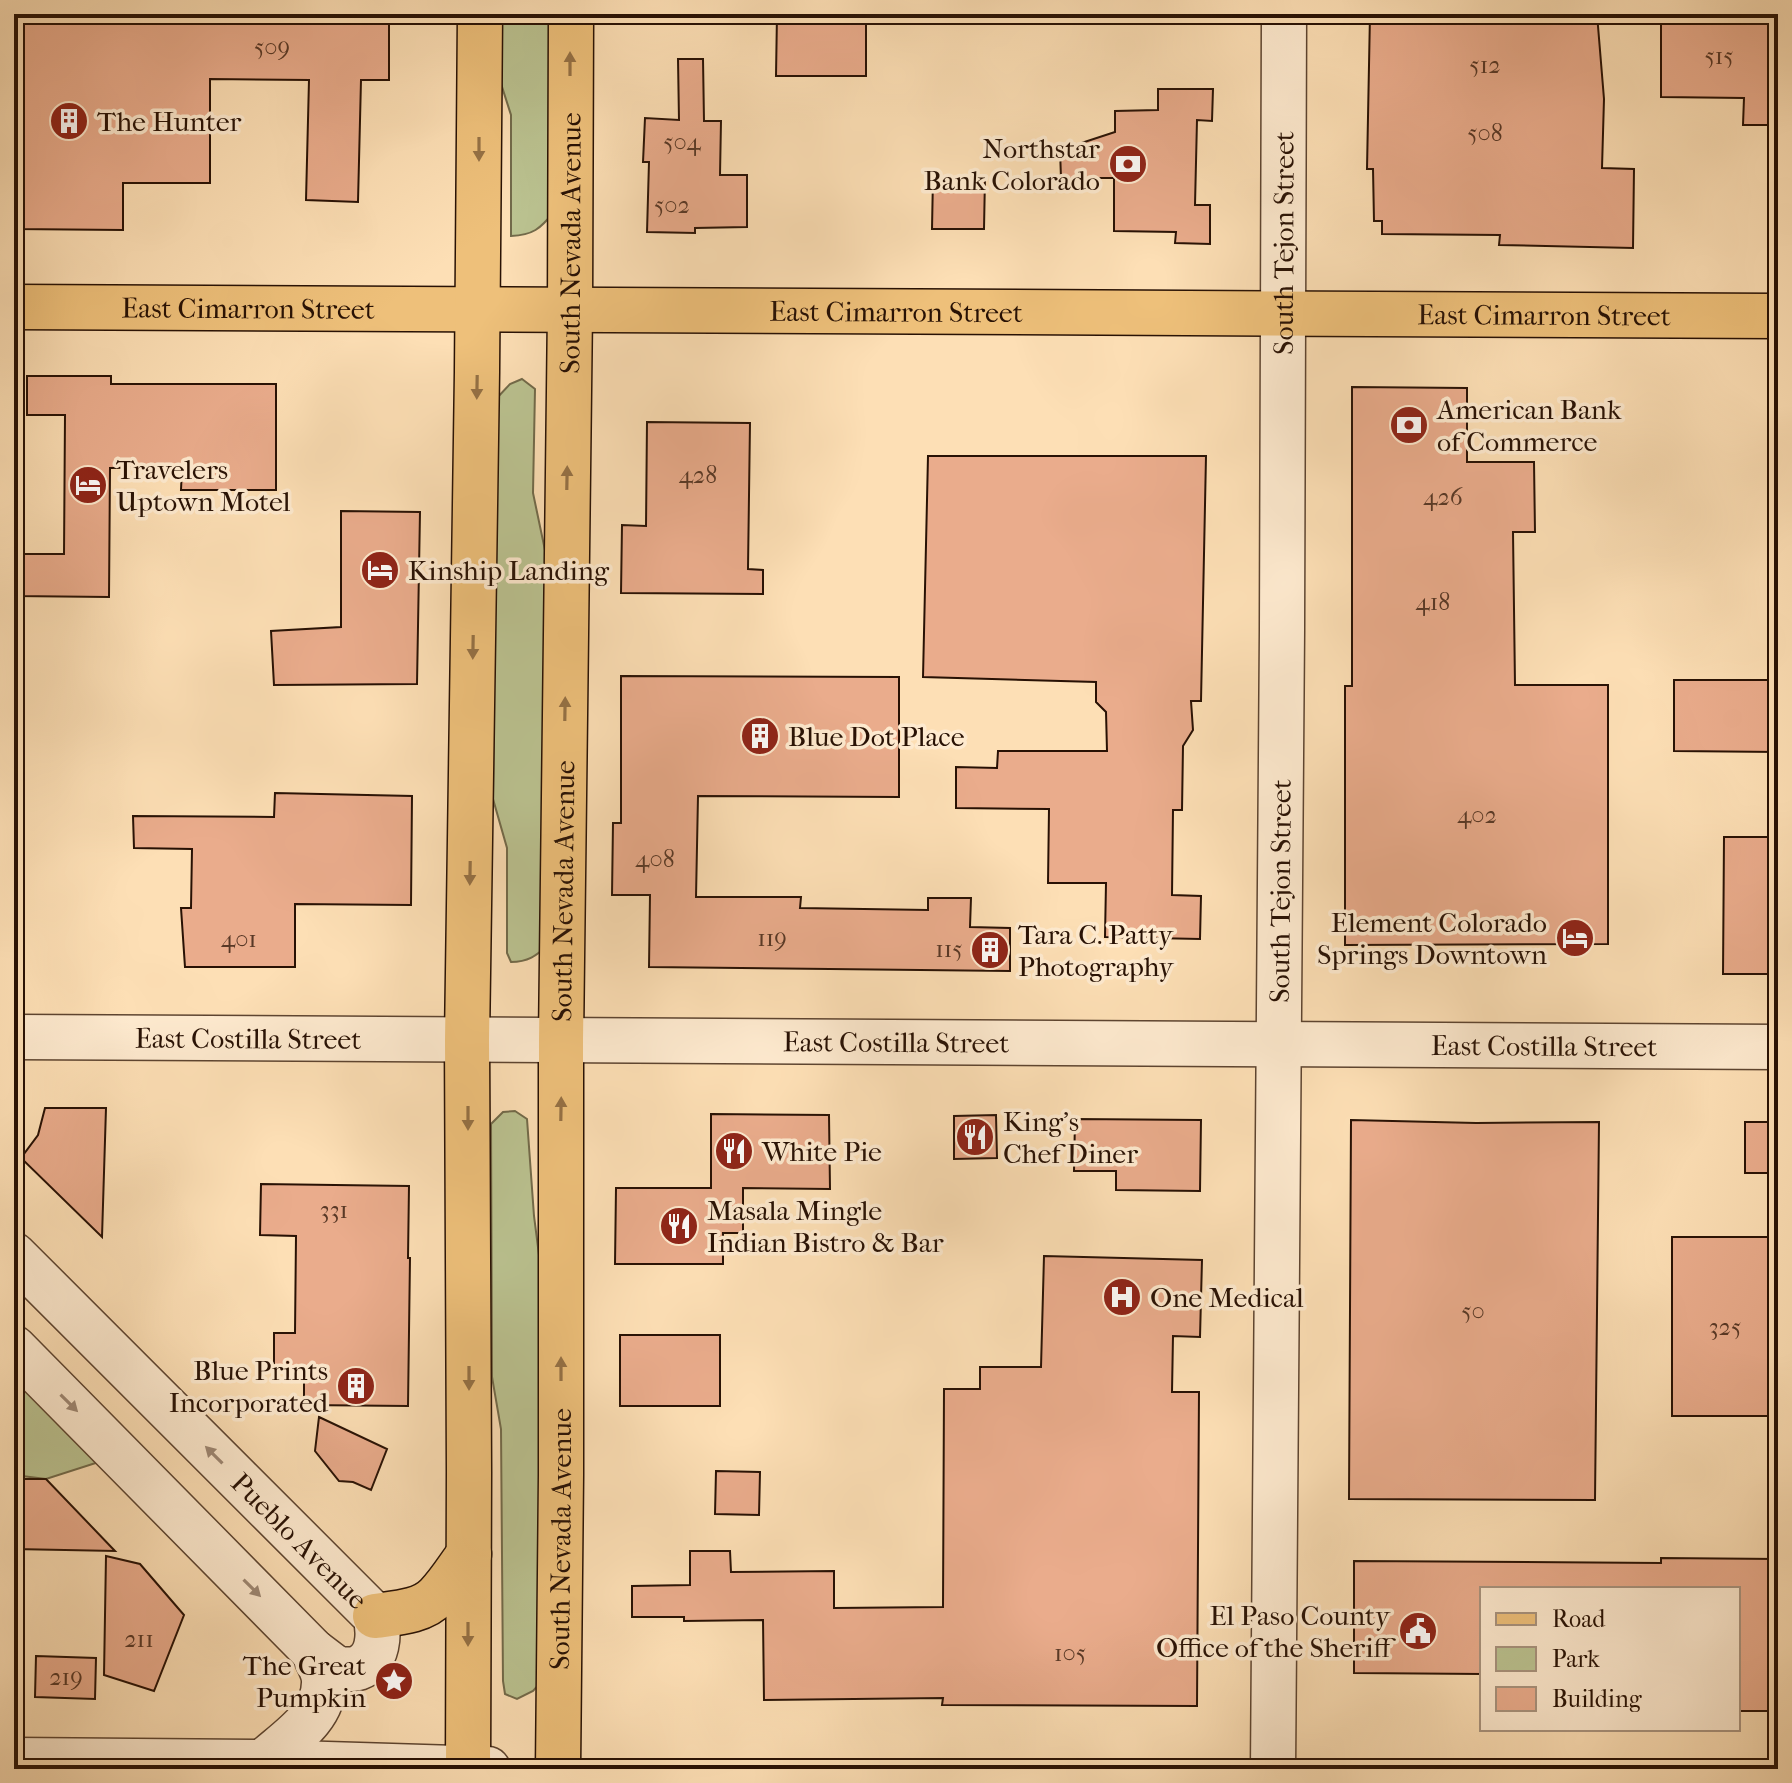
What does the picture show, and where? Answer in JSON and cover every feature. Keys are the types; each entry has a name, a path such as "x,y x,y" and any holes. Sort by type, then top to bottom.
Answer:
{"main road":[{"path":"468,1769 467,1040 480,14"},
{"name":"South Nevada Avenue","path":"558,1769 571,14"},
{"name":"East Cimarron Street","path":"14,307 1778,316"},
{"path":"375,1616 405,1612 424,1605 436,1597 469,1554"}],"street":[{"name":"South Tejon Street","path":"1273,1769 1284,14"},
{"name":"East Costilla Street","path":"14,1037 1778,1047"},
{"name":"Pueblo Avenue","path":"14,1255 375,1616 379,1632 372,1658 359,1668 338,1670 313,1651 14,1348"},
{"path":"263,1762 318,1709 324,1680 313,1651"},
{"path":"14,1760 263,1762 488,1769"}],"green space":[{"path":"496,14 555,14 554,212 536,230 511,236 511,115 496,68"},
{"path":"522,379 535,389 533,493 546,555 548,945 531,958 511,962 507,953 507,848 493,799 496,399 510,384"},
{"path":"515,1111 527,1119 534,1216 545,1302 543,1680 533,1691 517,1699 505,1694 503,1681 501,1429 492,1377 491,1124 503,1112"},
{"path":"14,1366 105,1460 46,1479 14,1475"}],"building":[{"path":"14,14 389,16 389,80 361,80 358,202 306,200 309,80 210,79 210,183 123,183 123,230 14,229"},
{"path":"777,14 866,14 866,76 776,76"},
{"path":"1370,14 1597,14 1604,99 1602,168 1634,169 1633,248 1499,245 1500,235 1382,234 1382,221 1374,221 1373,169 1367,169"},
{"path":"1661,14 1778,14 1778,125 1743,125 1744,98 1661,97"},
{"path":"678,59 703,59 704,121 721,121 720,175 747,175 747,227 695,228 695,233 647,232 649,162 643,162 645,118 679,120"},
{"name":"Northstar Bank Colorado","path":"1158,89 1213,89 1212,121 1197,120 1195,205 1210,205 1210,244 1175,243 1176,232 1114,231 1114,178 1061,178 1060,150 1115,132 1115,111 1158,110"},
{"path":"933,177 985,177 984,229 932,229"},
{"path":"27,376 111,376 111,384 276,384 276,490 181,490 182,467 110,468 109,597 14,596 14,554 64,554 65,415 27,415"},
{"path":"1352,387 1467,388 1467,462 1534,462 1535,532 1513,532 1515,685 1608,685 1608,944 1345,945 1345,686 1352,686"},
{"path":"647,422 750,423 748,569 763,570 763,594 621,593 622,525 646,526"},
{"path":"928,456 1206,456 1201,701 1191,701 1193,730 1183,746 1182,810 1173,810 1172,895 1201,896 1200,939 1105,937 1106,883 1048,883 1049,809 956,808 956,767 997,768 998,751 1107,751 1106,712 1096,702 1096,682 923,677"},
{"name":"Kinship Landing","path":"341,511 420,512 417,684 274,685 271,631 341,627"},
{"path":"621,676 899,677 899,797 698,796 696,897 801,897 800,908 928,910 928,898 971,898 970,927 1010,928 1010,971 649,967 650,895 612,895 613,823 621,823"},
{"path":"1674,680 1778,680 1778,752 1674,751"},
{"path":"275,793 412,796 411,905 295,904 295,967 185,967 181,908 191,908 192,849 134,848 133,816 274,817"},
{"path":"1724,837 1778,837 1778,974 1723,974"},
{"path":"45,1108 106,1108 102,1237 21,1158 38,1135"},
{"path":"711,1114 829,1115 830,1189 743,1188 743,1233 723,1233 723,1264 615,1264 616,1188 711,1188"},
{"name":"King's Chef Diner","path":"996,1115 997,1158 954,1159 954,1116"},
{"path":"1075,1119 1201,1120 1200,1191 1116,1190 1116,1171 1074,1171"},
{"path":"1351,1120 1599,1122 1595,1500 1349,1499"},
{"path":"1745,1122 1778,1122 1778,1173 1745,1173"},
{"path":"261,1184 409,1186 408,1406 304,1405 304,1367 274,1367 274,1333 295,1333 296,1236 260,1235"},
{"path":"1672,1237 1778,1237 1778,1416 1672,1416"},
{"path":"1044,1256 1202,1260 1200,1337 1173,1336 1172,1392 1199,1392 1197,1706 942,1705 943,1698 764,1700 763,1620 684,1621 684,1617 632,1617 632,1586 690,1585 690,1551 730,1551 731,1572 834,1571 834,1608 943,1607 944,1389 980,1389 980,1367 1041,1367"},
{"path":"620,1335 720,1335 720,1406 620,1406"},
{"path":"319,1417 387,1449 371,1490 353,1482 339,1481 315,1451"},
{"path":"716,1471 760,1472 759,1515 715,1514"},
{"path":"14,1479 46,1479 115,1551 14,1549"},
{"path":"106,1556 140,1564 184,1615 154,1691 104,1675"},
{"name":"El Paso County Office of the Sheriff","path":"1661,1558 1778,1559 1778,1711 1740,1711 1740,1587 1480,1587 1480,1674 1354,1673 1354,1561 1661,1563"},
{"path":"36,1656 96,1658 95,1699 35,1697"}],"place":[{"name":"The Hunter","path":"69,121"},
{"name":"Northstar Bank Colorado","path":"1128,164"},
{"name":"American Bank of Commerce","path":"1409,425"},
{"name":"Travelers Uptown Motel","path":"88,485"},
{"name":"Kinship Landing","path":"380,570"},
{"name":"Blue Dot Place","path":"760,736"},
{"name":"Element Colorado Springs Downtown","path":"1575,938"},
{"name":"Tara C. Patty Photography","path":"990,950"},
{"name":"King's Chef Diner","path":"975,1137"},
{"name":"White Pie","path":"734,1151"},
{"name":"Masala Mingle Indian Bistro & Bar","path":"679,1226"},
{"name":"One Medical","path":"1122,1297"},
{"name":"Blue Prints Incorporated","path":"356,1386"},
{"name":"El Paso County Office of the Sheriff","path":"1418,1631"},
{"name":"The Great Pumpkin","path":"394,1681"}]}
